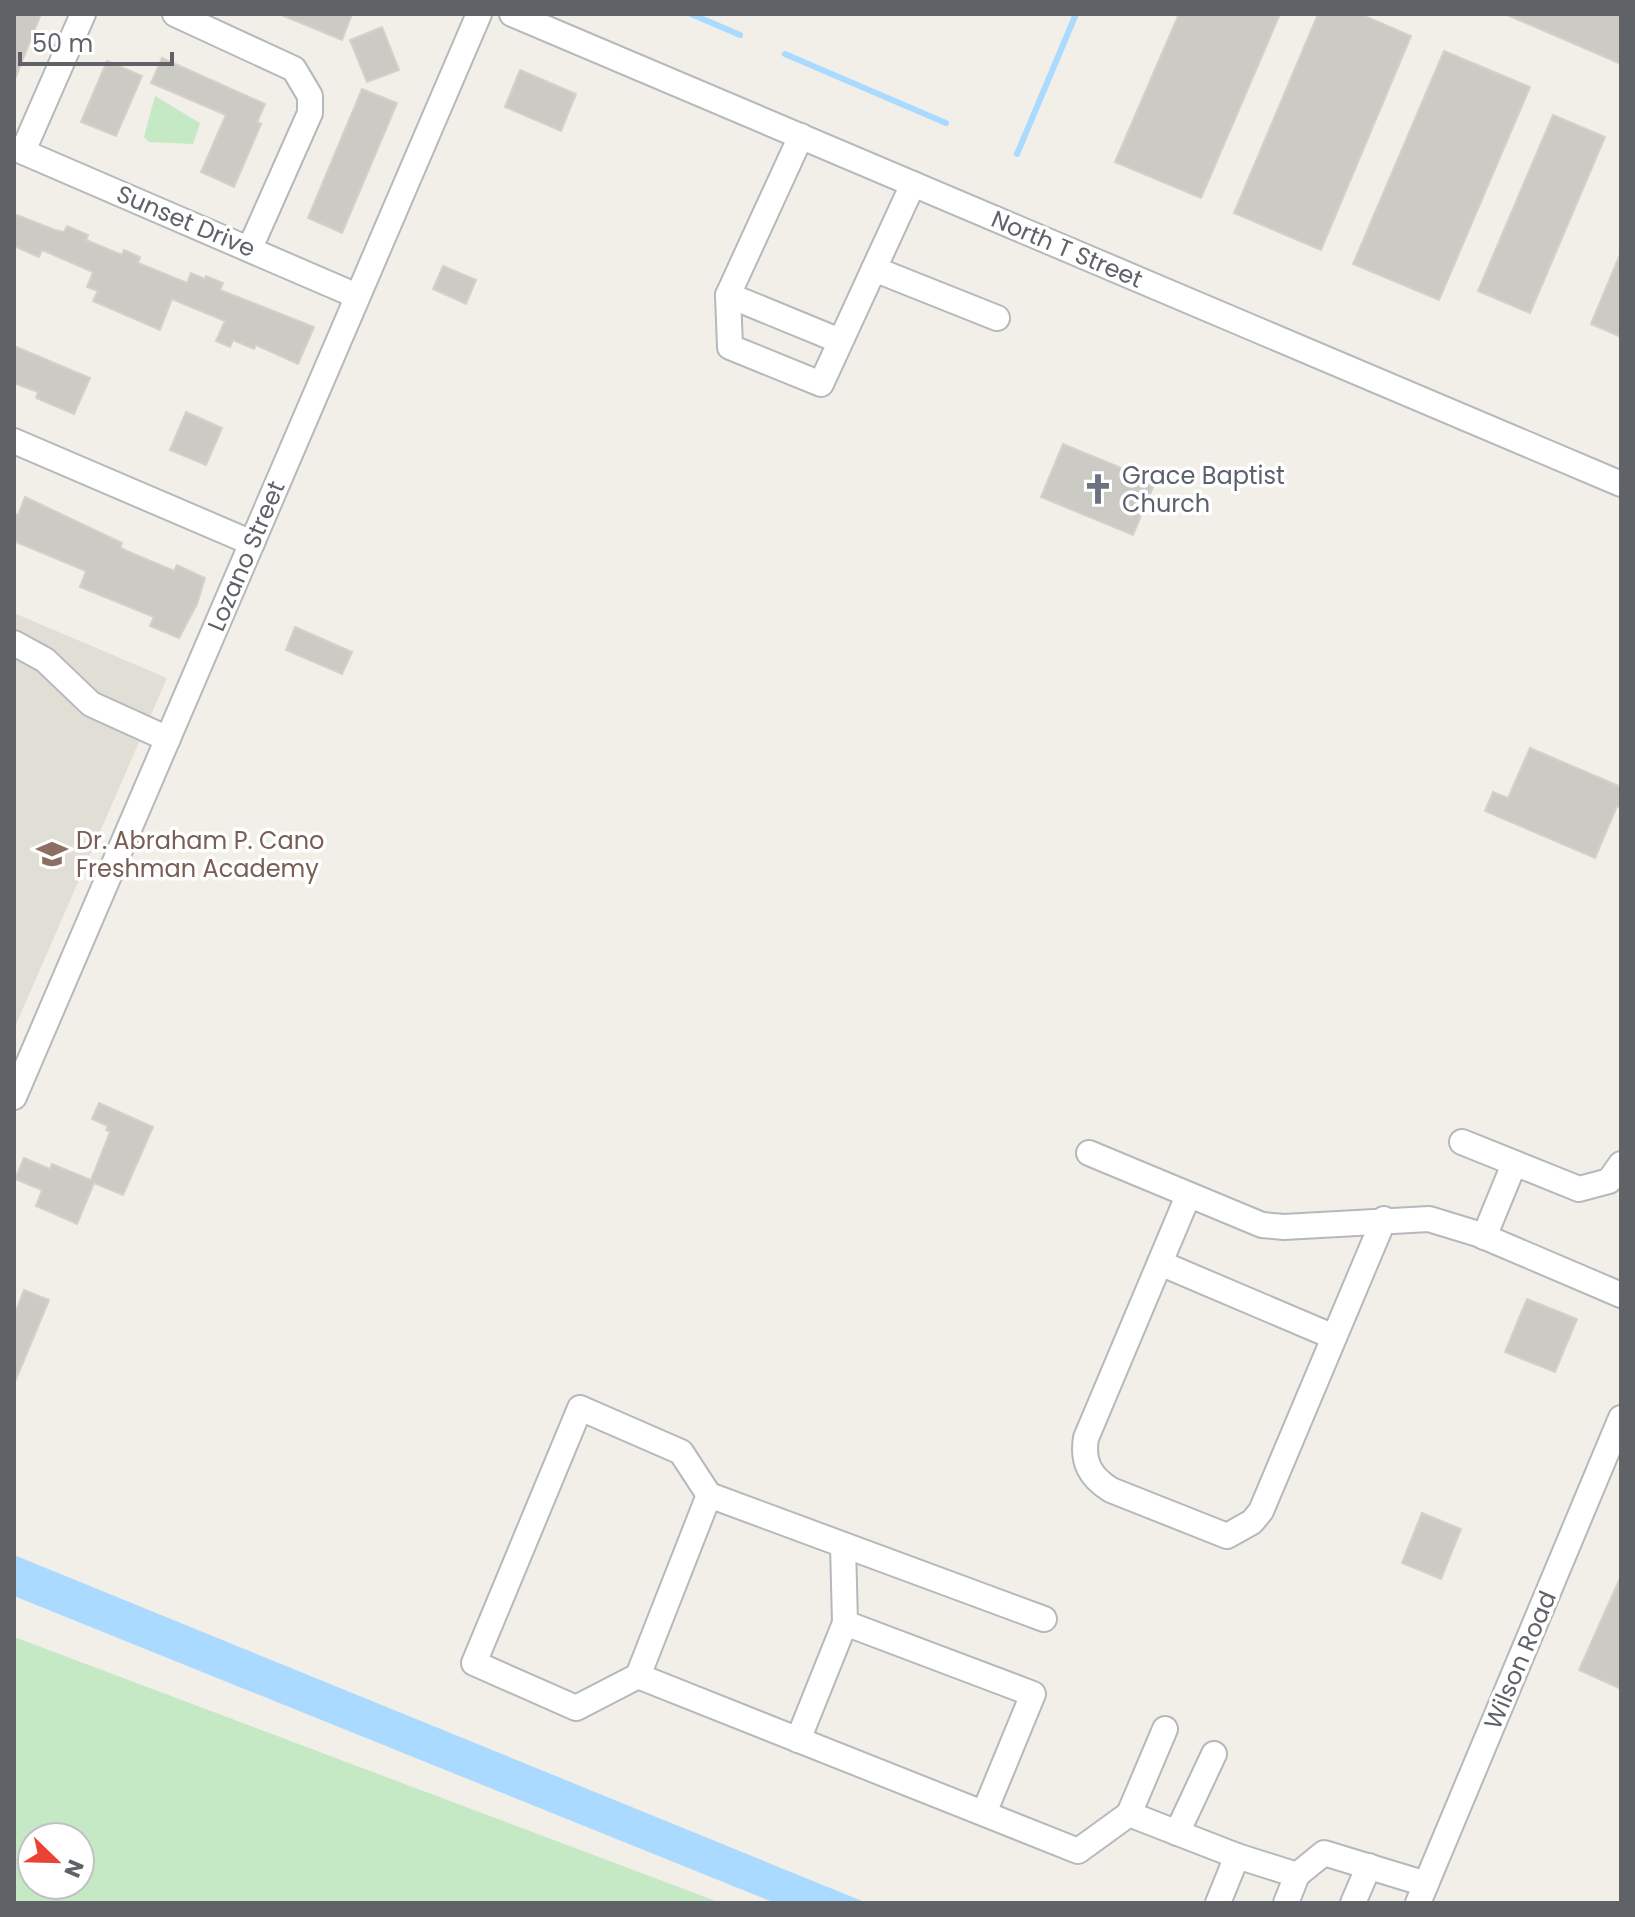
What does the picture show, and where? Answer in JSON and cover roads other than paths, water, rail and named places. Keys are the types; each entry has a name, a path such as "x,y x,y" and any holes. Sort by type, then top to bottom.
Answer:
{"street":[{"path":"19,150 83,14"},
{"path":"175,14 294,69 310,96 310,113 250,248"},
{"name":"Lozano Street","path":"14,1097 479,14"},
{"name":"North T Street","path":"512,14 1621,484"},
{"path":"801,136 728,295 730,347 821,384 913,184"},
{"name":"Sunset Drive","path":"19,150 357,296"},
{"path":"874,269 997,318"},
{"path":"728,295 840,341"},
{"path":"14,441 252,543"},
{"path":"14,643 45,660 91,704 168,739"},
{"path":"1462,1142 1579,1189 1609,1181 1621,1164"},
{"path":"1089,1153 1262,1225 1284,1227 1384,1219 1429,1219 1484,1237 1621,1295"},
{"path":"1484,1237 1514,1164"},
{"path":"1188,1196 1086,1438 1084,1453 1096,1481 1111,1490 1227,1536 1239,1531 1261,1511 1384,1219"},
{"path":"1160,1263 1334,1337"},
{"path":"709,1495 638,1676 576,1708 474,1663 580,1408 681,1452 709,1495 1044,1619"},
{"name":"Wilson Road","path":"1422,1893 1621,1418"},
{"path":"798,1740 845,1623 843,1545"},
{"path":"845,1623 1033,1694 984,1813"},
{"path":"638,1676 1078,1851 1129,1814 1165,1729"},
{"path":"1177,1833 1214,1754"},
{"path":"1129,1814 1237,1856 1297,1875"},
{"path":"1286,1903 1297,1875 1324,1853 1369,1866 1422,1893"},
{"path":"1218,1903 1237,1856"},
{"path":"1353,1903 1369,1866"}],"water":[{"path":"14,1555 867,1903 775,1903 14,1596"}],"waterway":[{"path":"691,14 740,35"},
{"path":"1017,154 1076,14"},
{"path":"785,54 946,123"}],"place":[{"name":"Grace Baptist Church","path":"1098,489"},
{"name":"Dr. Abraham P. Cano Freshman Academy","path":"52,854"}]}
